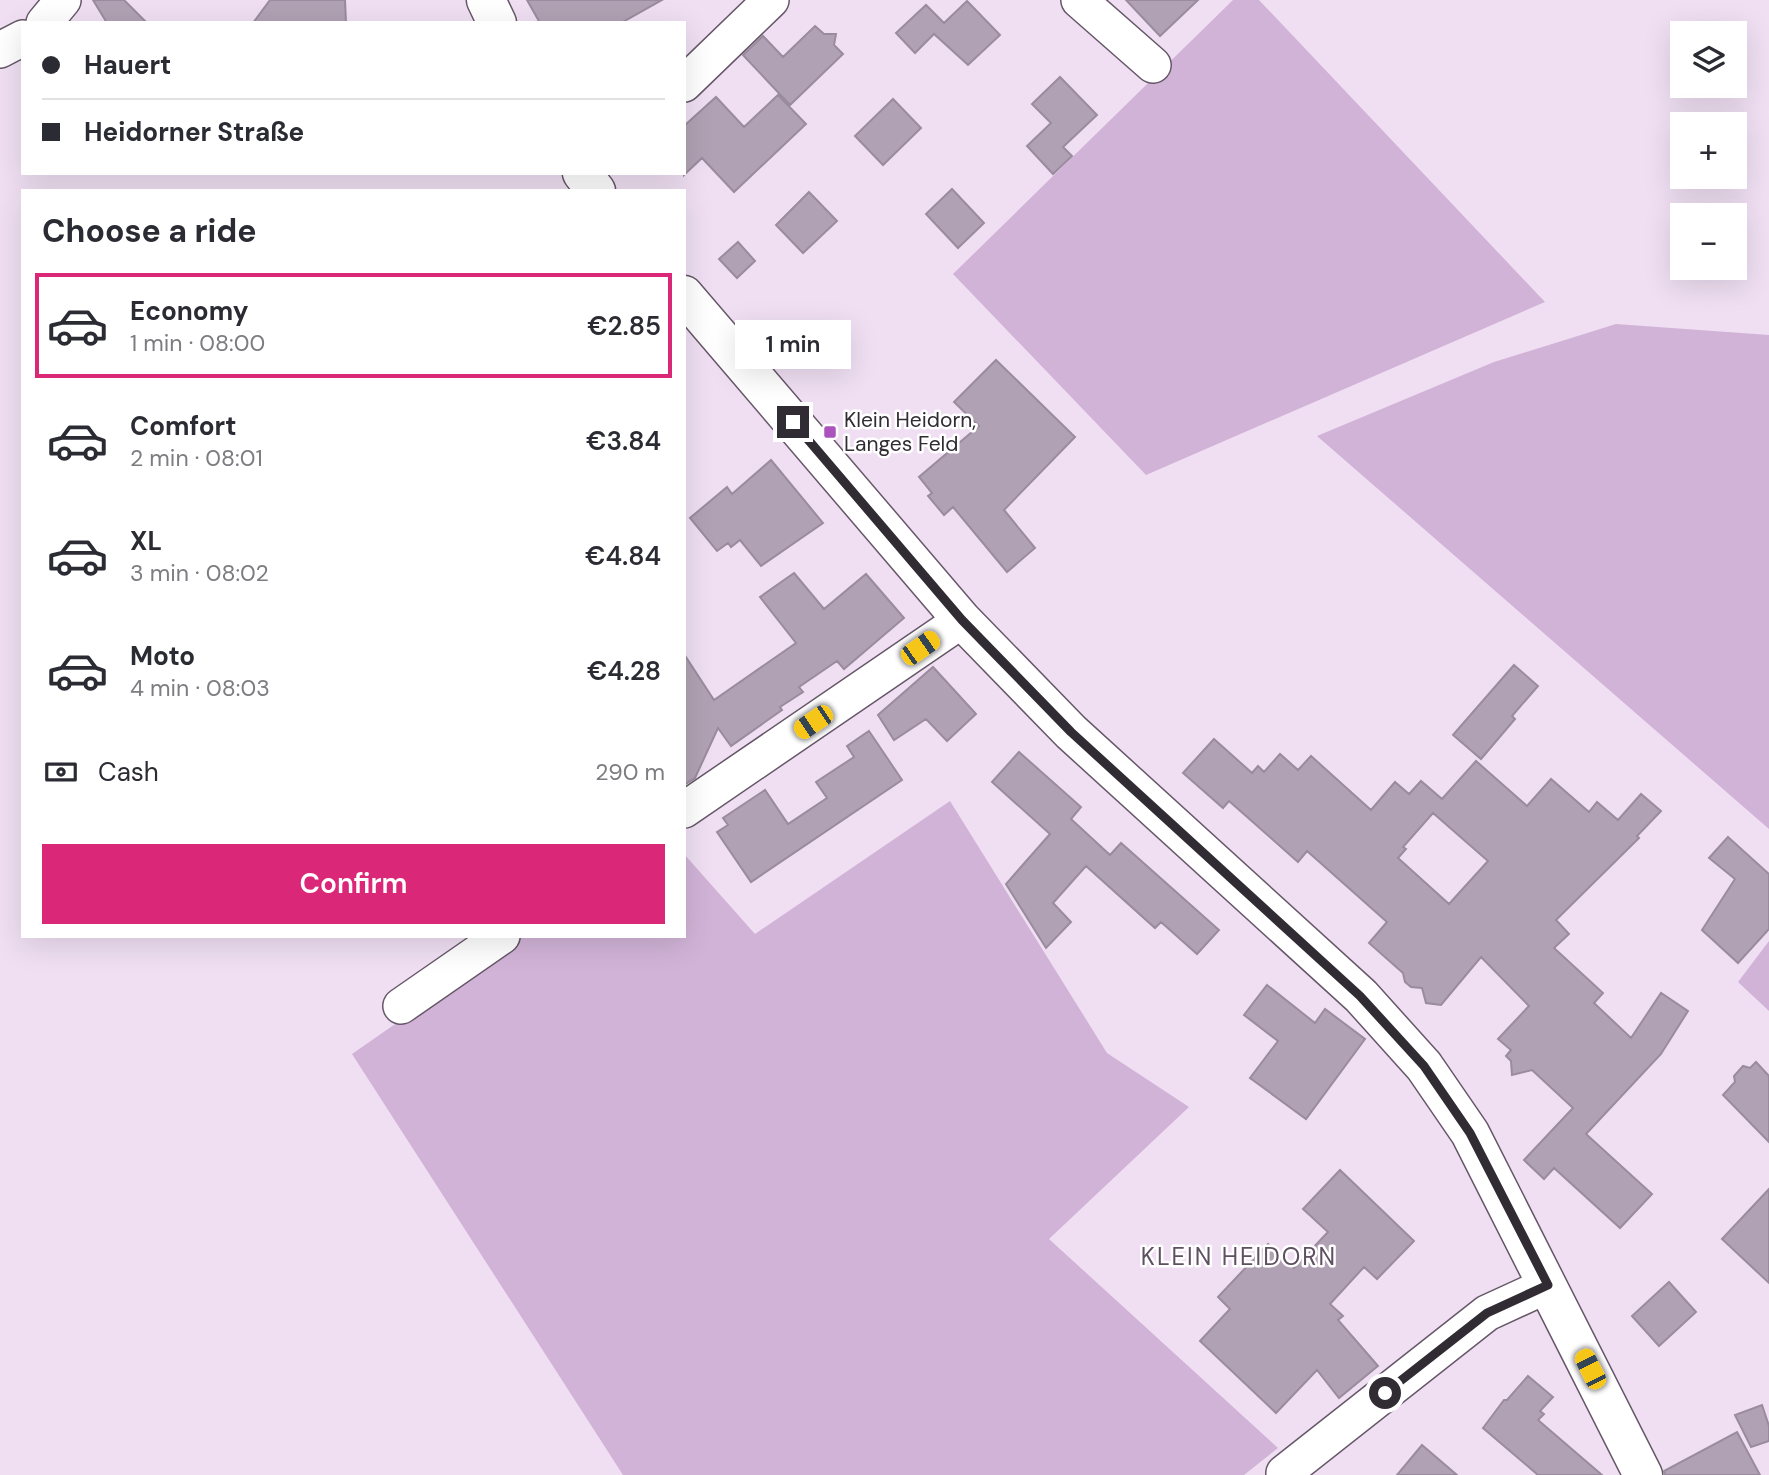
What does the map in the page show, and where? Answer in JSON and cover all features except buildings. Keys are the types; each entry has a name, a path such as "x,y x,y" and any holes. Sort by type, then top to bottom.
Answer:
{"main road":[{"path":"486,0 496,21"},
{"path":"686,297 962,620 1071,732 1360,996 1424,1066 1470,1133 1643,1475"}],"street":[{"path":"46,21 63,0"},
{"path":"686,82 771,0"},
{"path":"1079,0 1153,65"},
{"path":"0,50 21,39"},
{"path":"686,809 962,620"},
{"path":"401,1006 499,938"},
{"path":"1284,1473 1487,1313 1548,1285"}],"shaded area":[{"path":"1233,0 1259,0 1545,302 1146,475 953,274"},
{"path":"1616,324 1769,335 1769,829 1317,436 1494,362"},
{"path":"950,801 1107,1053 1189,1107 1049,1239 1278,1448 1244,1475 623,1475 352,1054 519,938 686,938 686,856 755,934"},
{"path":"1769,941 1769,1011 1738,982"}],"place":[{"name":"Klein Heidorn, Langes Feld","path":"830,432"}],"district":[{"name":"KLEIN HEIDORN","path":"1239,1256"}],"route":[{"path":"793,422 962,620 1071,732 1360,996 1424,1066 1470,1133 1548,1285 1487,1313 1385,1393"}]}
